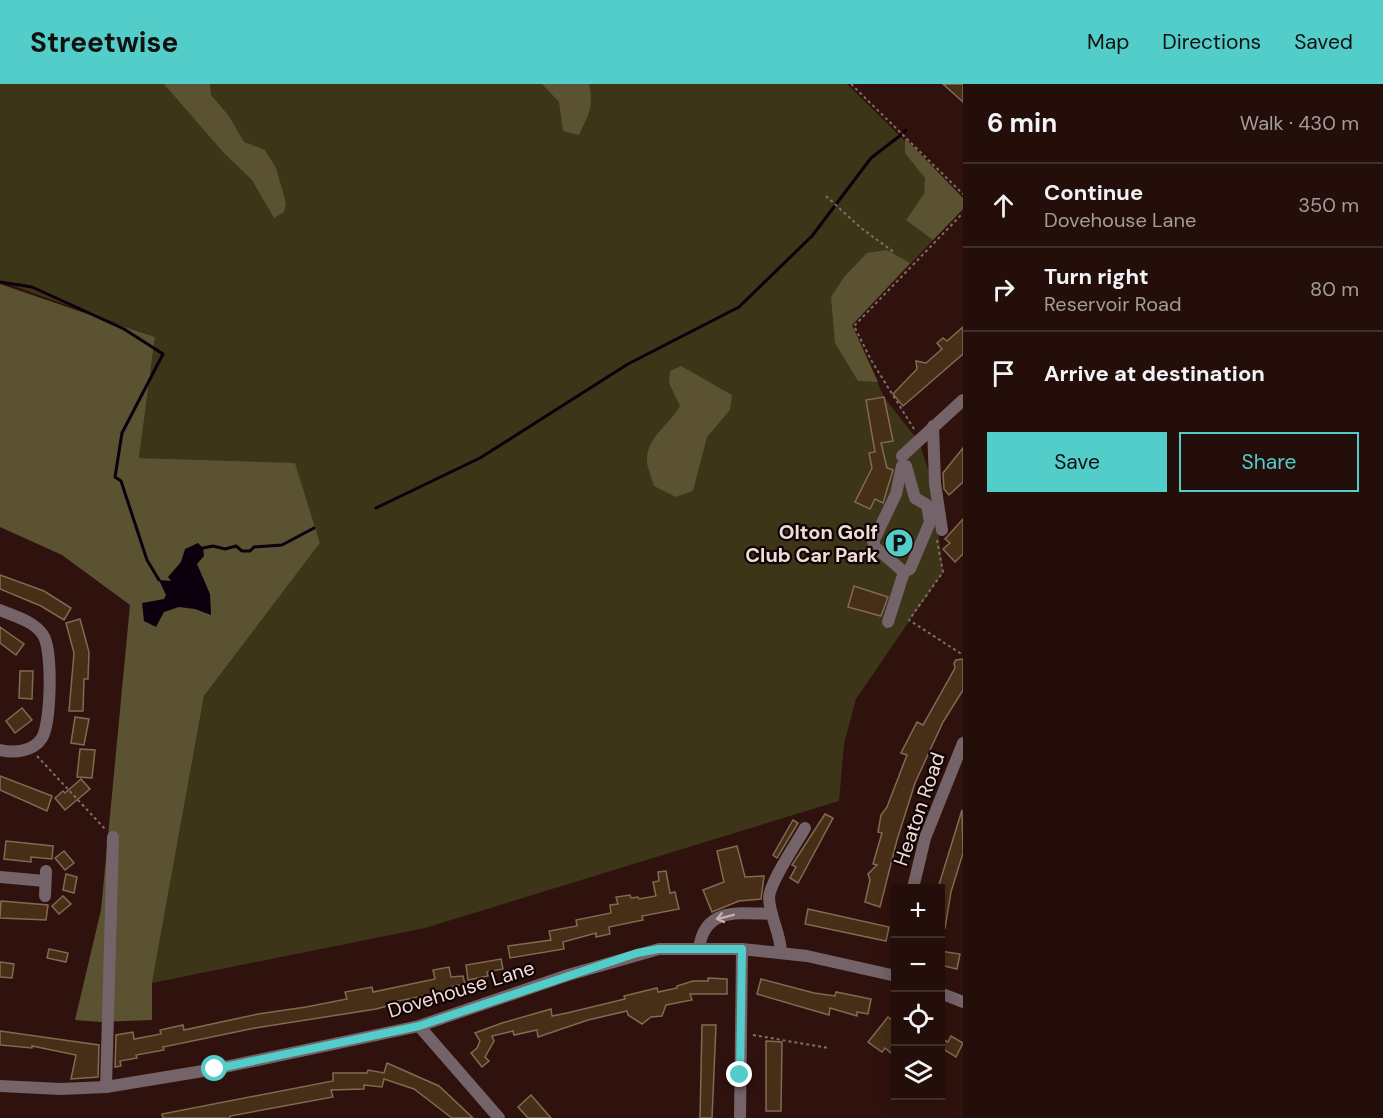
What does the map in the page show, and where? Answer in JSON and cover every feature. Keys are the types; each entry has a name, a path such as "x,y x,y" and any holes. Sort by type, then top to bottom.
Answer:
{"street":[{"path":"904,572 875,547 873,542 896,494 905,462 919,438 963,400"},
{"path":"933,426 939,534"},
{"path":"888,622 904,572 910,569 930,522 927,505 915,498 905,462"},
{"path":"0,610 34,625 44,635 50,649 47,725 41,740 30,748 12,753 0,750"},
{"name":"Heaton Road","path":"915,884 926,838 963,743"},
{"path":"781,953 781,938 772,914 769,897 771,885 805,828"},
{"path":"106,1087 113,837"},
{"path":"0,877 46,876 45,896"},
{"path":"699,949 701,935 706,924 712,920 738,914 772,914"},
{"name":"Dovehouse Lane","path":"0,1086 61,1089 156,1081 419,1026 637,953 659,949 742,949 781,953 842,962 891,975"},
{"path":"740,1118 742,949"},
{"path":"945,995 963,1002"},
{"path":"419,1026 499,1118"}],"path":[{"path":"851,84 963,194"},
{"path":"826,196 895,253"},
{"path":"919,438 871,360 854,326 963,213"},
{"path":"939,534 943,572 909,620 963,655"},
{"path":"30,748 113,837"},
{"path":"741,1033 828,1048"}],"shaded area":[{"path":"0,84 847,84 963,198 963,209 852,325 884,397 919,442 932,481 943,572 856,699 844,744 839,801 425,928 152,983 204,696 320,543 295,464 139,458 155,337 0,281"},
{"path":"164,84 210,84 211,95 229,116 244,142 265,150 276,168 286,203 284,212 274,218 252,180 223,152"},
{"path":"542,84 589,84 591,105 579,135 563,131 559,102"},
{"path":"905,138 963,198 963,209 933,240 906,220 924,194 925,178 905,153"},
{"path":"887,250 910,263 852,325 878,382 858,381 835,343 831,297 844,277 867,253"},
{"path":"0,284 155,337 139,458 295,463 320,543 204,696 152,983 152,1020 101,1022 75,1020 101,910 130,605 62,555 0,527"},
{"path":"681,366 732,395 730,410 707,437 693,491 676,497 654,486 647,458 651,443 680,406 669,383 670,371"},
{"path":"198,543 203,548 204,556 197,564 210,594 211,615 195,609 179,607 164,612 156,627 144,621 142,603 164,599 166,595 159,580 171,581 168,577 181,562 185,549"}],"building":[{"path":"943,84 963,84 963,102"},
{"path":"963,327 963,354 903,406 893,394 917,369 916,361 926,363 942,349 937,343 943,338 947,341"},
{"path":"884,397 893,441 881,443 887,468 893,470 883,503 875,499 870,509 855,502 872,468 869,453 875,452 866,400"},
{"path":"963,448 963,482 949,495 944,489 943,473"},
{"path":"963,519 963,554 955,562 943,549 950,543 945,539"},
{"path":"0,575 44,591 71,608 64,620 41,606 0,589"},
{"path":"854,586 888,597 881,616 848,607"},
{"path":"80,619 89,652 88,679 84,679 83,711 69,711 74,653 66,623"},
{"path":"0,627 24,644 16,655 0,643"},
{"path":"963,659 963,690 943,722 915,783 897,840 880,907 865,902 870,880 868,874 877,865 873,864 882,833 878,832 881,815 887,807 907,755 901,753 917,722 923,725 955,668 954,663 956,660"},
{"path":"20,671 33,671 32,699 19,698"},
{"path":"22,708 32,720 15,733 6,721"},
{"path":"75,717 89,719 84,745 71,743"},
{"path":"80,749 95,750 92,778 77,777"},
{"path":"0,776 52,796 47,811 0,790"},
{"path":"81,779 90,789 65,810 55,798 63,791 65,793"},
{"path":"962,810 963,853 951,892 945,928 945,884 939,884"},
{"path":"825,814 833,818 798,883 790,878 796,867 792,865"},
{"path":"793,820 798,823 777,858 773,855"},
{"path":"6,841 53,846 52,859 31,857 31,862 4,859"},
{"path":"737,846 745,877 764,876 761,899 739,901 712,912 703,890 724,882 717,851"},
{"path":"64,851 74,863 65,870 55,858"},
{"path":"666,871 670,893 675,892 679,909 642,916 643,920 609,927 610,934 596,937 596,933 563,942 564,949 510,958 508,946 551,940 549,931 577,926 576,920 611,913 610,905 618,904 616,897 630,895 631,898 638,897 639,899 656,896 653,882 659,881 658,872"},
{"path":"66,874 77,877 74,893 63,890"},
{"path":"63,896 71,904 59,914 52,906"},
{"path":"1,901 48,905 46,920 0,918"},
{"path":"808,909 889,927 886,941 805,924"},
{"path":"49,949 68,953 66,962 47,958"},
{"path":"945,952 960,954 957,969 945,966"},
{"path":"501,959 503,969 487,972 488,976 468,980 466,965"},
{"path":"0,962 14,964 12,978 0,977"},
{"path":"449,967 451,977 463,976 465,984 453,986 454,990 398,1001 399,1003 376,1009 255,1028 163,1047 164,1050 136,1055 137,1058 120,1061 121,1066 115,1067 116,1035 133,1032 134,1039 161,1034 160,1030 183,1025 184,1030 258,1014 347,999 345,992 372,987 373,992 435,979 433,970"},
{"path":"708,978 727,979 727,994 690,994 692,1000 666,1005 662,1016 651,1017 642,1024 628,1015 627,1011 588,1020 538,1037 537,1030 514,1035 513,1031 492,1036 494,1041 485,1057 489,1061 482,1067 471,1053 480,1041 475,1033 502,1023 551,1009 552,1016 567,1013 625,999 624,996 657,988 658,992 677,988 677,986 693,981 708,981"},
{"path":"761,979 814,993 835,996 836,992 871,999 868,1014 857,1012 857,1016 830,1008 829,1015 757,994"},
{"path":"888,1017 891,1019 891,1053 885,1048 882,1052 868,1042"},
{"path":"702,1025 716,1025 712,1118 700,1118"},
{"path":"0,1031 99,1045 98,1077 71,1079 76,1055 32,1046 32,1048 0,1045"},
{"path":"951,1036 963,1043 956,1057 945,1050 945,1040 948,1042"},
{"path":"766,1041 782,1042 781,1111 766,1111"},
{"path":"387,1063 439,1086 473,1118 452,1118 414,1089 384,1079 382,1087 364,1085 364,1089 331,1090 333,1097 230,1116 230,1118 163,1118 162,1114 333,1081 333,1073 367,1073 368,1070 384,1073"},
{"path":"531,1095 551,1118 528,1118 518,1107"}],"waterway":[{"path":"376,508 480,458 628,364 739,307 812,236 871,158 901,135"},
{"path":"0,282 32,287 124,329 163,354 122,433 115,477 121,481 147,560 159,580"},
{"path":"203,548 213,546 225,549 236,546 242,551 250,551 254,547 282,545 314,528"}],"place":[{"name":"Olton Golf Club Car Park","path":"899,543"}],"route":[{"path":"215,1069 419,1026 637,953 659,949 742,949 740,1075"}]}
